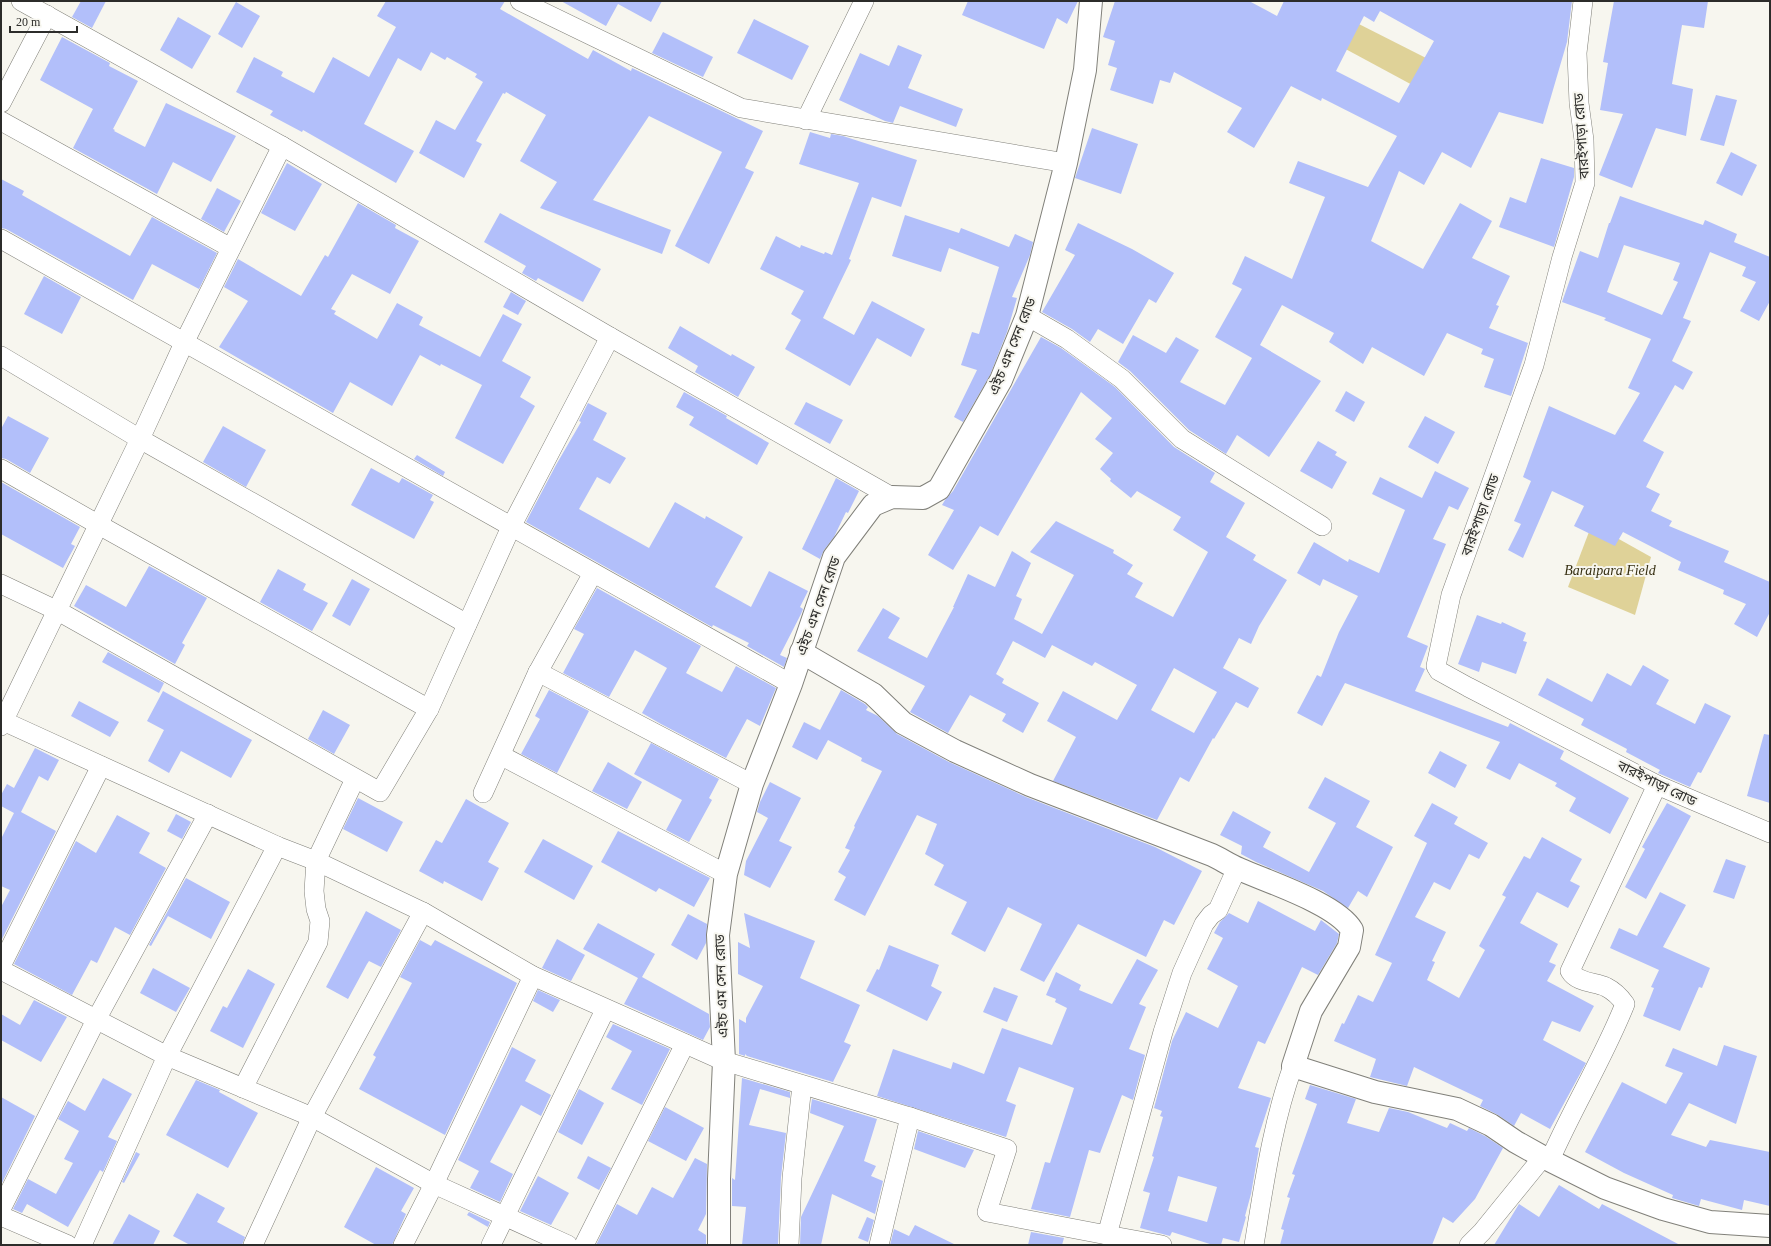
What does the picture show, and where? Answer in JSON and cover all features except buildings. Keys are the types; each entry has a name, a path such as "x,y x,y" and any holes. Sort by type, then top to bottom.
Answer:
{"main road":[{"name":"এইচ এম সেন রোড","path":"719,1245 719,1179 724,1061 718,935 726,874 752,784 791,684 834,557 873,505 892,497 923,498 939,489 1001,380 1027,316 1066,163 1085,70 1091,1"},
{"path":"801,652 873,694 903,723 955,751 1030,786 1212,854 1237,868 1313,901 1348,923 1352,930 1349,947 1311,1010 1293,1066 1375,1092 1457,1109 1491,1125 1516,1142 1605,1188 1663,1209 1710,1222 1770,1226"}],"street":[{"path":"21,1 47,14 282,146 610,337 892,497"},
{"path":"520,1 741,108 1066,163"},
{"path":"806,120 864,1"},
{"name":"বারইপাড়া রোড","path":"1583,1 1578,53 1579,104 1584,140 1586,184 1562,257 1534,366 1451,595 1436,666 1439,671 1657,785 1770,833"},
{"path":"1,103 47,14"},
{"path":"1,121 232,248"},
{"path":"282,146 184,343 58,611 2,723 102,766 277,846 316,861 423,912 533,976 605,1010 724,1061 910,1117 1008,1149 987,1212 1162,1245"},
{"path":"1,239 791,684"},
{"path":"1027,316 1067,340 1122,379 1182,439 1322,526"},
{"path":"1,584 58,611 380,792 429,709 511,526 610,337"},
{"path":"1,356 140,439 467,624"},
{"path":"1,469 429,709"},
{"path":"483,793 502,756 538,672 593,573"},
{"path":"538,672 752,784"},
{"path":"502,756 726,874"},
{"path":"1,966 102,766"},
{"path":"243,1088 318,942 320,921 316,909 314,891 316,861 355,779"},
{"path":"1469,1245 1546,1158 1563,1130 1617,1024 1625,1004 1618,995 1606,987 1572,976 1570,971 1657,785"},
{"path":"1,1209 97,1018 208,814"},
{"path":"82,1245 167,1056 277,846"},
{"path":"1107,1235 1160,1040 1182,973 1204,924 1211,915 1218,910 1237,868"},
{"path":"253,1245 312,1117 423,912"},
{"path":"1,970 97,1018 167,1056 312,1117 434,1184 568,1245"},
{"path":"403,1245 434,1184 533,976"},
{"path":"491,1245 605,1010"},
{"path":"584,1245 685,1044"},
{"path":"1254,1245 1268,1159 1286,1087 1293,1066"},
{"path":"789,1245 792,1178 802,1085"},
{"path":"879,1245 910,1117"},
{"path":"1,1216 68,1245"}],"green space":[{"path":"1345,17 1428,59 1442,101 1327,39"},
{"name":"Baraipara Field","path":"1592,524 1651,557 1635,615 1568,587"}]}
